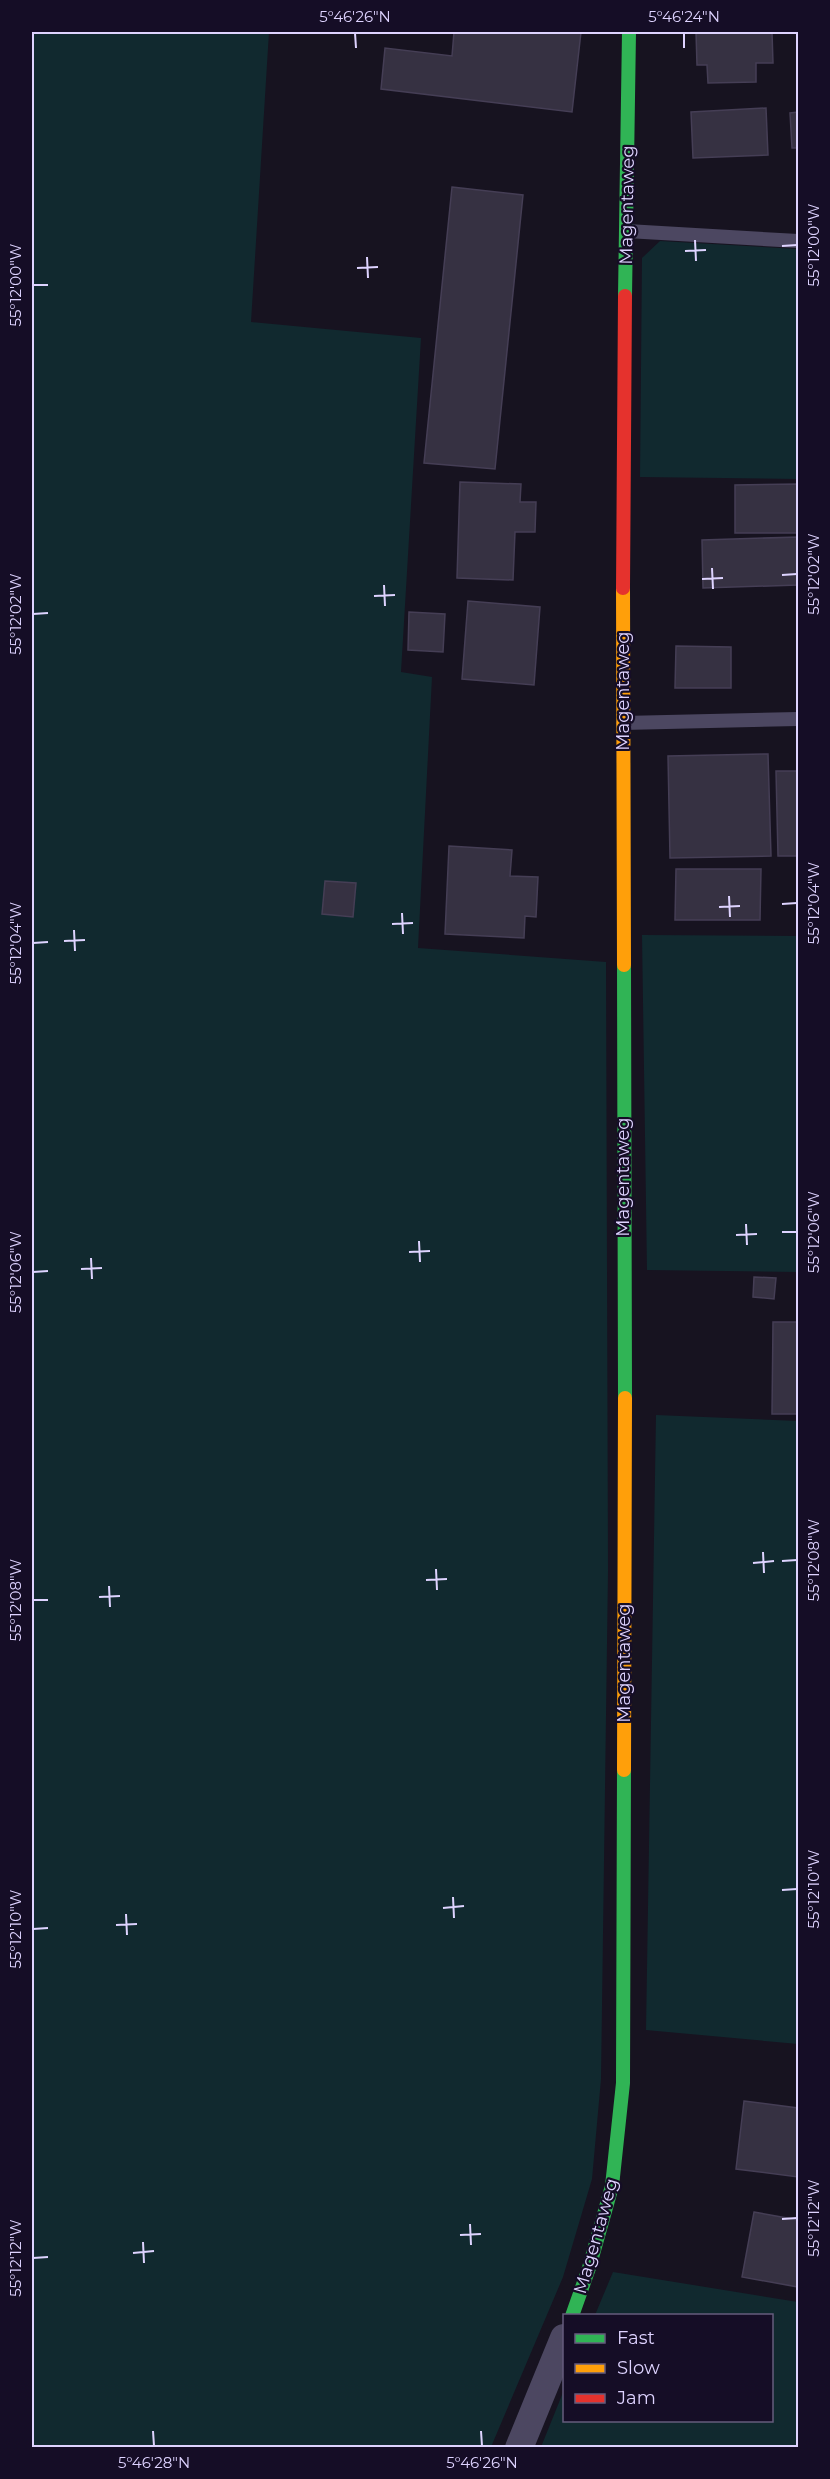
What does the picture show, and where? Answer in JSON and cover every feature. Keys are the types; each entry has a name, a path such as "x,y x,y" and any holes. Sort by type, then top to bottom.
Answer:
{"street":[{"name":"Magentaweg","path":"573,2314 590,2268 612,2186 623,2083 625,1461 622,723 629,32"},
{"path":"519,2448 563,2340"}],"lane":[{"path":"627,231 798,241"},
{"path":"622,723 798,719"}],"green space":[{"path":"32,32 269,32 251,322 421,338 401,672 432,677 418,948 606,962 608,1571 601,2079 592,2179 563,2277 491,2447 32,2448"},
{"path":"660,241 798,249 798,479 640,477 642,258"},
{"path":"642,935 798,936 798,1272 647,1270"},
{"path":"656,1415 798,1421 798,2044 646,2030"},
{"path":"613,2272 798,2302 798,2447 541,2447 563,2392 563,2422 773,2422 773,2314 595,2314"}],"building":[{"path":"454,32 581,32 572,112 381,89 385,48 452,56"},
{"path":"696,32 772,32 773,63 756,63 756,82 708,83 707,65 697,65"},
{"path":"766,108 768,155 693,158 691,112"},
{"path":"798,112 798,148 792,148 790,113"},
{"path":"452,187 523,195 495,469 424,463"},
{"path":"460,482 521,484 520,502 536,502 535,532 515,532 513,580 457,578"},
{"path":"798,484 798,533 735,533 735,485"},
{"path":"798,537 798,585 703,588 702,540"},
{"path":"468,601 540,607 534,685 462,679"},
{"path":"409,612 445,614 443,652 408,650"},
{"path":"676,646 731,647 731,688 675,688"},
{"path":"768,754 771,856 670,858 668,756"},
{"path":"776,771 798,771 798,856 778,856"},
{"path":"449,846 512,850 510,876 538,877 536,917 525,916 524,938 445,934"},
{"path":"676,869 761,869 760,920 675,920"},
{"path":"325,881 356,883 353,917 322,914"},
{"path":"754,1277 776,1278 774,1299 753,1297"},
{"path":"773,1322 798,1322 798,1414 772,1414"},
{"path":"744,2101 798,2108 798,2177 736,2169"},
{"path":"754,2212 798,2220 798,2287 742,2277"}],"traffic: fast":[{"path":"625,296 629,32"},
{"path":"624,965 625,1398"},
{"path":"573,2314 589,2268 612,2186 623,2083 624,1770"}],"traffic: slow":[{"path":"623,588 624,965"},
{"path":"624,1770 625,1398"}],"traffic: jam":[{"path":"623,588 625,296"}]}
